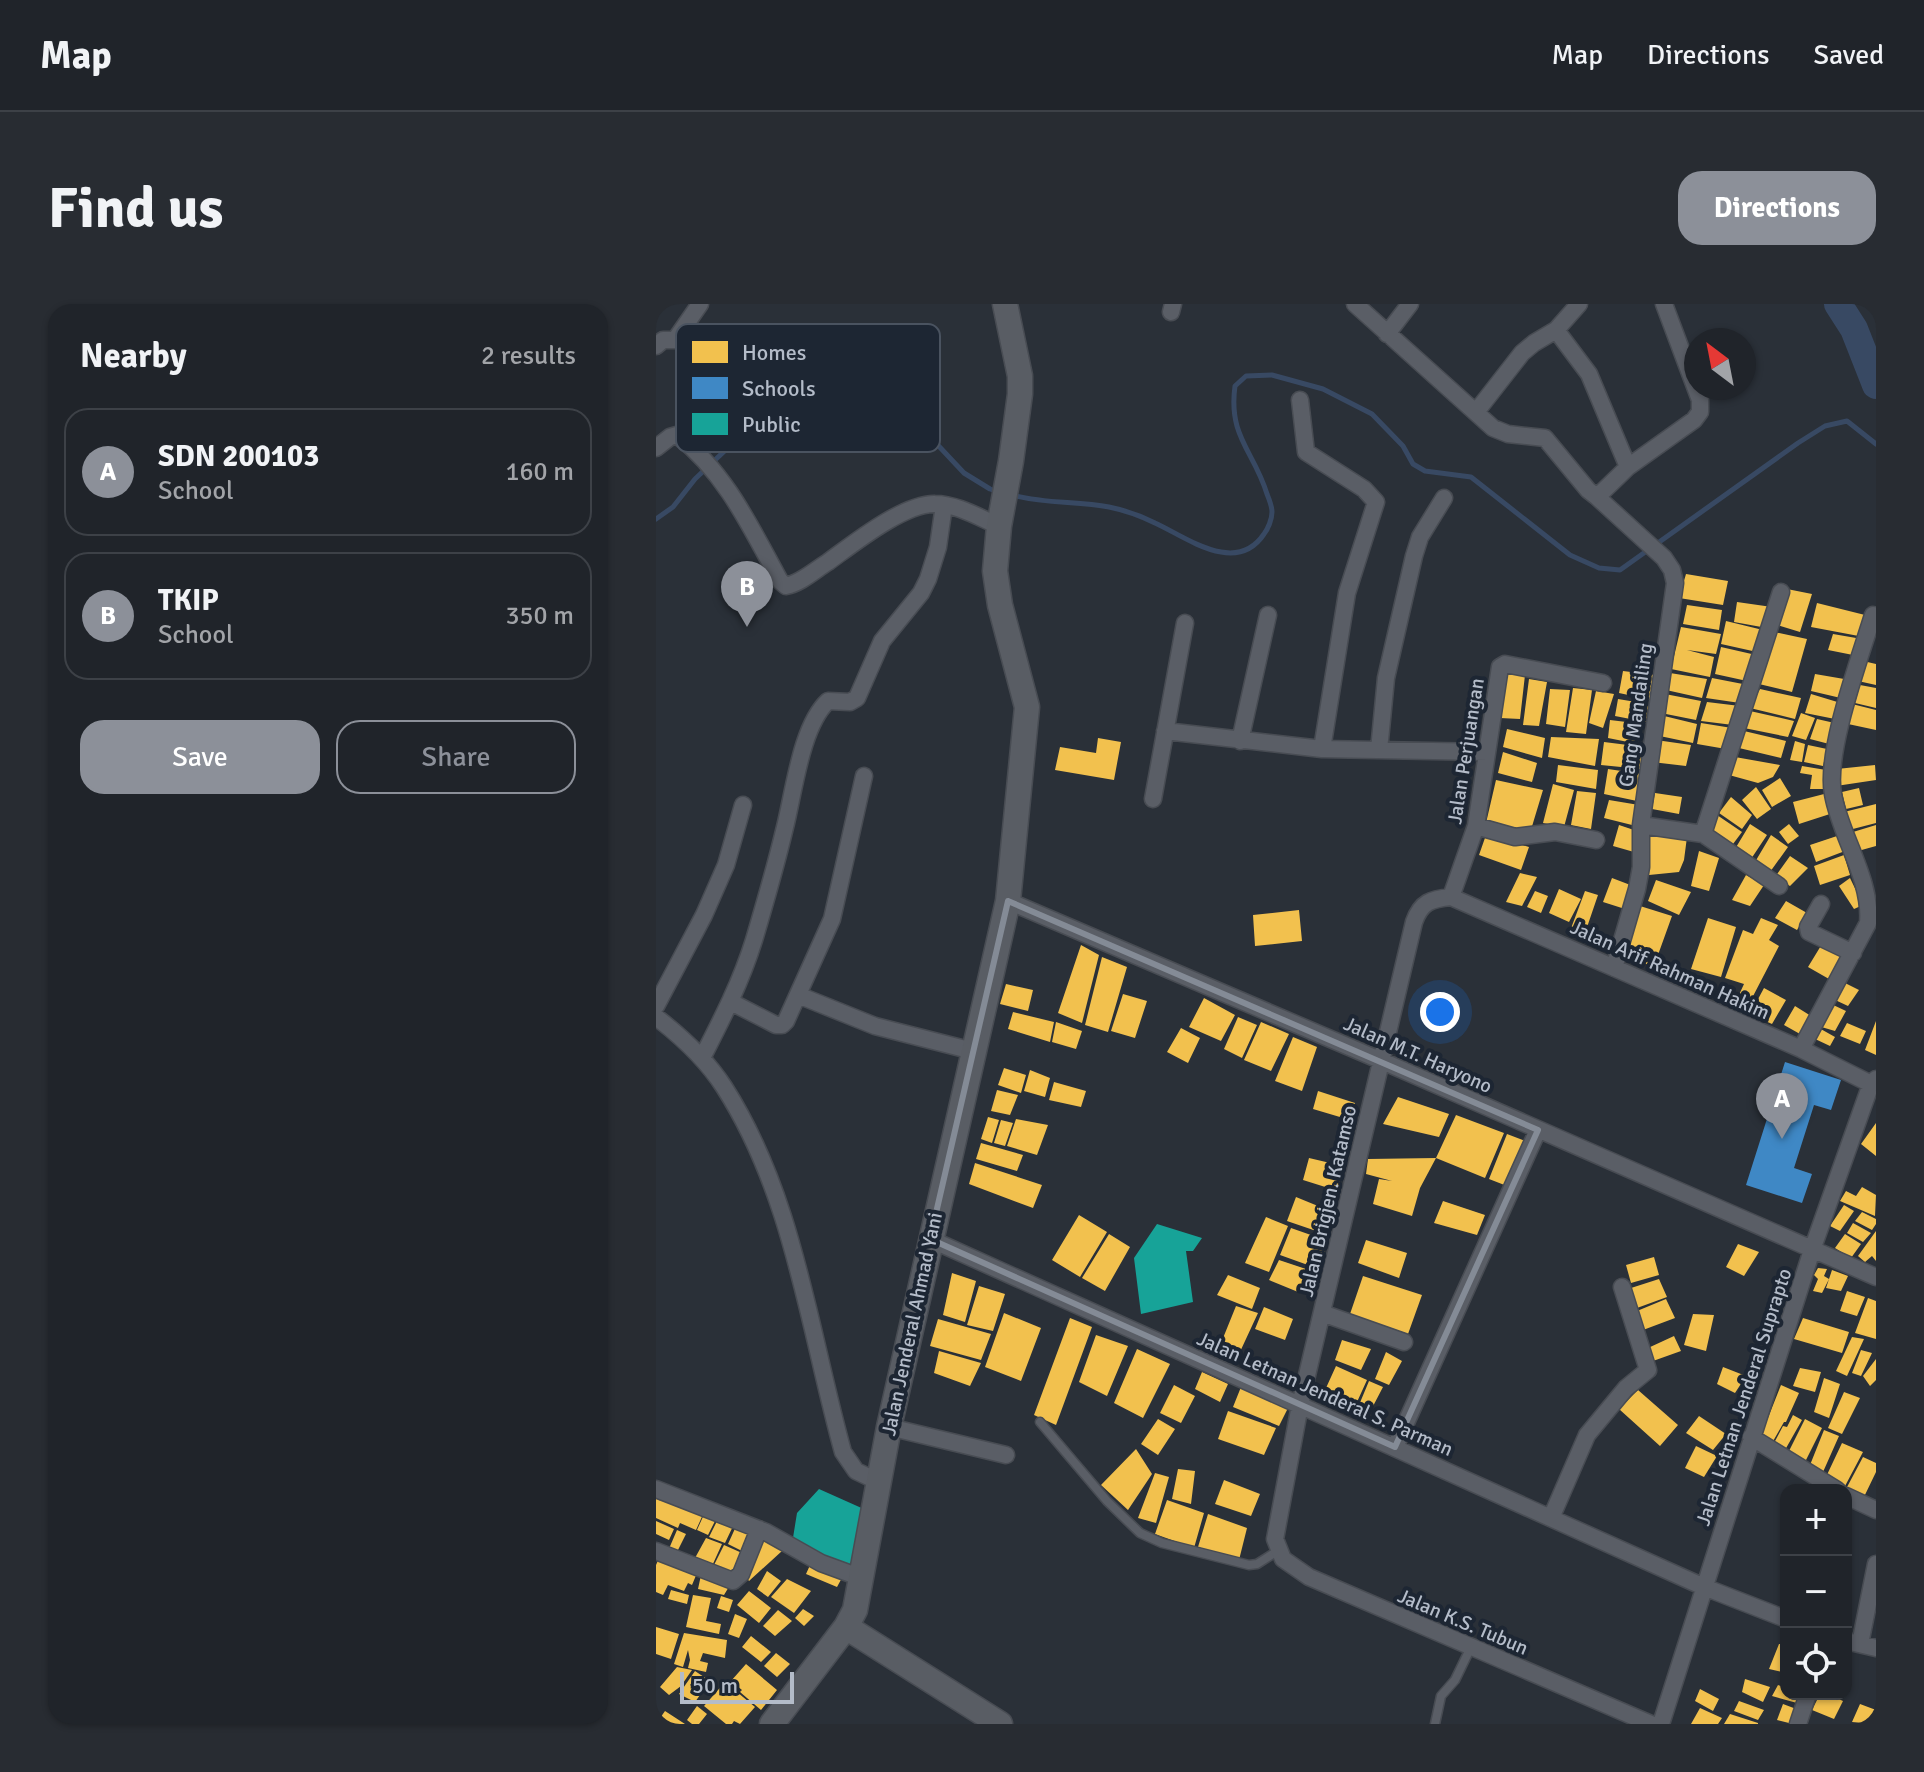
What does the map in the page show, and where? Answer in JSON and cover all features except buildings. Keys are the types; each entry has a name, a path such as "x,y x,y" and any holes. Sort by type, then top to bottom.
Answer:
{"street":[{"path":"686,324 700,304"},
{"name":"Jalan Jenderal Ahmad Yani","path":"772,1724 846,1627 855,1610 889,1427 1008,901 1027,707 996,586 1000,518 1011,461 1020,376 1005,304"},
{"name":"Gang Mandailing","path":"1355,304 1501,432 1545,438 1588,490 1664,558 1672,570 1675,583 1641,825 1641,867 1614,968"},
{"path":"1387,334 1410,304"},
{"path":"1476,412 1522,353 1556,330 1579,304"},
{"path":"1597,497 1628,467 1694,420 1701,408 1664,304"},
{"path":"1556,330 1589,374 1628,467"},
{"path":"656,346 664,340 676,339"},
{"path":"1300,400 1306,452 1364,489 1376,502 1347,593 1322,749"},
{"path":"656,448 676,436"},
{"path":"696,452 711,466 731,493 780,581 786,586 799,581 861,537 926,505 944,505 1000,518"},
{"path":"1379,750 1386,678 1414,556 1420,537 1444,498"},
{"path":"702,1058 731,1002 752,944 810,730 822,706 828,701 853,702 857,698 882,641 921,593 938,547 944,505"},
{"path":"1703,834 1781,592"},
{"path":"1240,741 1268,615"},
{"path":"1801,1049 1868,923 1868,903 1834,799 1832,778 1836,744 1873,615"},
{"path":"1153,799 1185,623"},
{"name":"Jalan Perjuangan","path":"1451,897 1476,826 1502,665 1603,683"},
{"path":"1165,731 1322,749 1487,752"},
{"path":"731,1002 780,1025 786,1021 822,944 839,898 864,776"},
{"path":"656,1006 704,915 726,865 743,805"},
{"path":"1641,825 1703,834 1779,886"},
{"path":"1476,826 1515,837 1555,832 1596,840"},
{"name":"Jalan Arif Rahman Hakim","path":"1451,897 1873,1082"},
{"name":"Jalan Brigjen. Katamso","path":"1277,1544 1300,1405 1418,911 1431,899 1451,897"},
{"name":"Jalan M.T. Haryono","path":"1008,901 1876,1277"},
{"path":"1821,904 1808,927 1809,932 1853,953"},
{"path":"798,995 875,1026 973,1051"},
{"path":"656,1017 702,1058 733,1102 778,1201 843,1452 856,1471 879,1482"},
{"name":"Jalan Letnan Jenderal Suprapto","path":"1661,1724 1812,1250 1873,1082"},
{"path":"1395,1447 1538,1130"},
{"name":"Jalan Letnan Jenderal S. Parman","path":"930,1239 1704,1587 1780,1617"},
{"path":"1551,1518 1587,1435 1626,1388 1648,1370 1622,1287"},
{"path":"1322,1313 1404,1342"},
{"path":"889,1427 1006,1455"},
{"path":"1751,1437 1827,1484"},
{"path":"656,1489 759,1529 821,1563 862,1578"},
{"path":"1852,1499 1876,1510"},
{"path":"656,1551 733,1581 741,1574 759,1529"},
{"name":"Jalan K.S. Tubun","path":"1277,1544 1283,1559 1309,1577 1651,1724"},
{"path":"1861,1645 1876,1564"},
{"path":"846,1627 1000,1724"},
{"path":"1798,1724 1806,1700"}],"lane":[{"path":"1040,1422 1107,1501 1140,1533 1162,1543 1249,1565 1257,1564 1277,1544"},
{"path":"1435,1724 1441,1696 1455,1680 1471,1647"}],"highlighted area":[{"path":"1008,901 1538,1130 1395,1447 930,1239"}],"waterway":[{"path":"1838,304 1854,329 1876,385"},
{"path":"1012,495 1121,510 1150,520 1211,550 1240,552 1253,546 1264,534 1272,510 1235,418 1235,386 1246,376 1272,375 1323,389 1372,414 1403,446 1413,464 1425,471 1471,477 1570,555 1599,568 1620,570 1825,426 1847,421 1876,444"},
{"path":"940,447 964,473 999,492"},
{"path":"656,519 673,507 695,479 723,452"}],"place":[{"name":"TKIP","path":"747,627"},
{"name":"SDN 200103","path":"1782,1139"}]}
